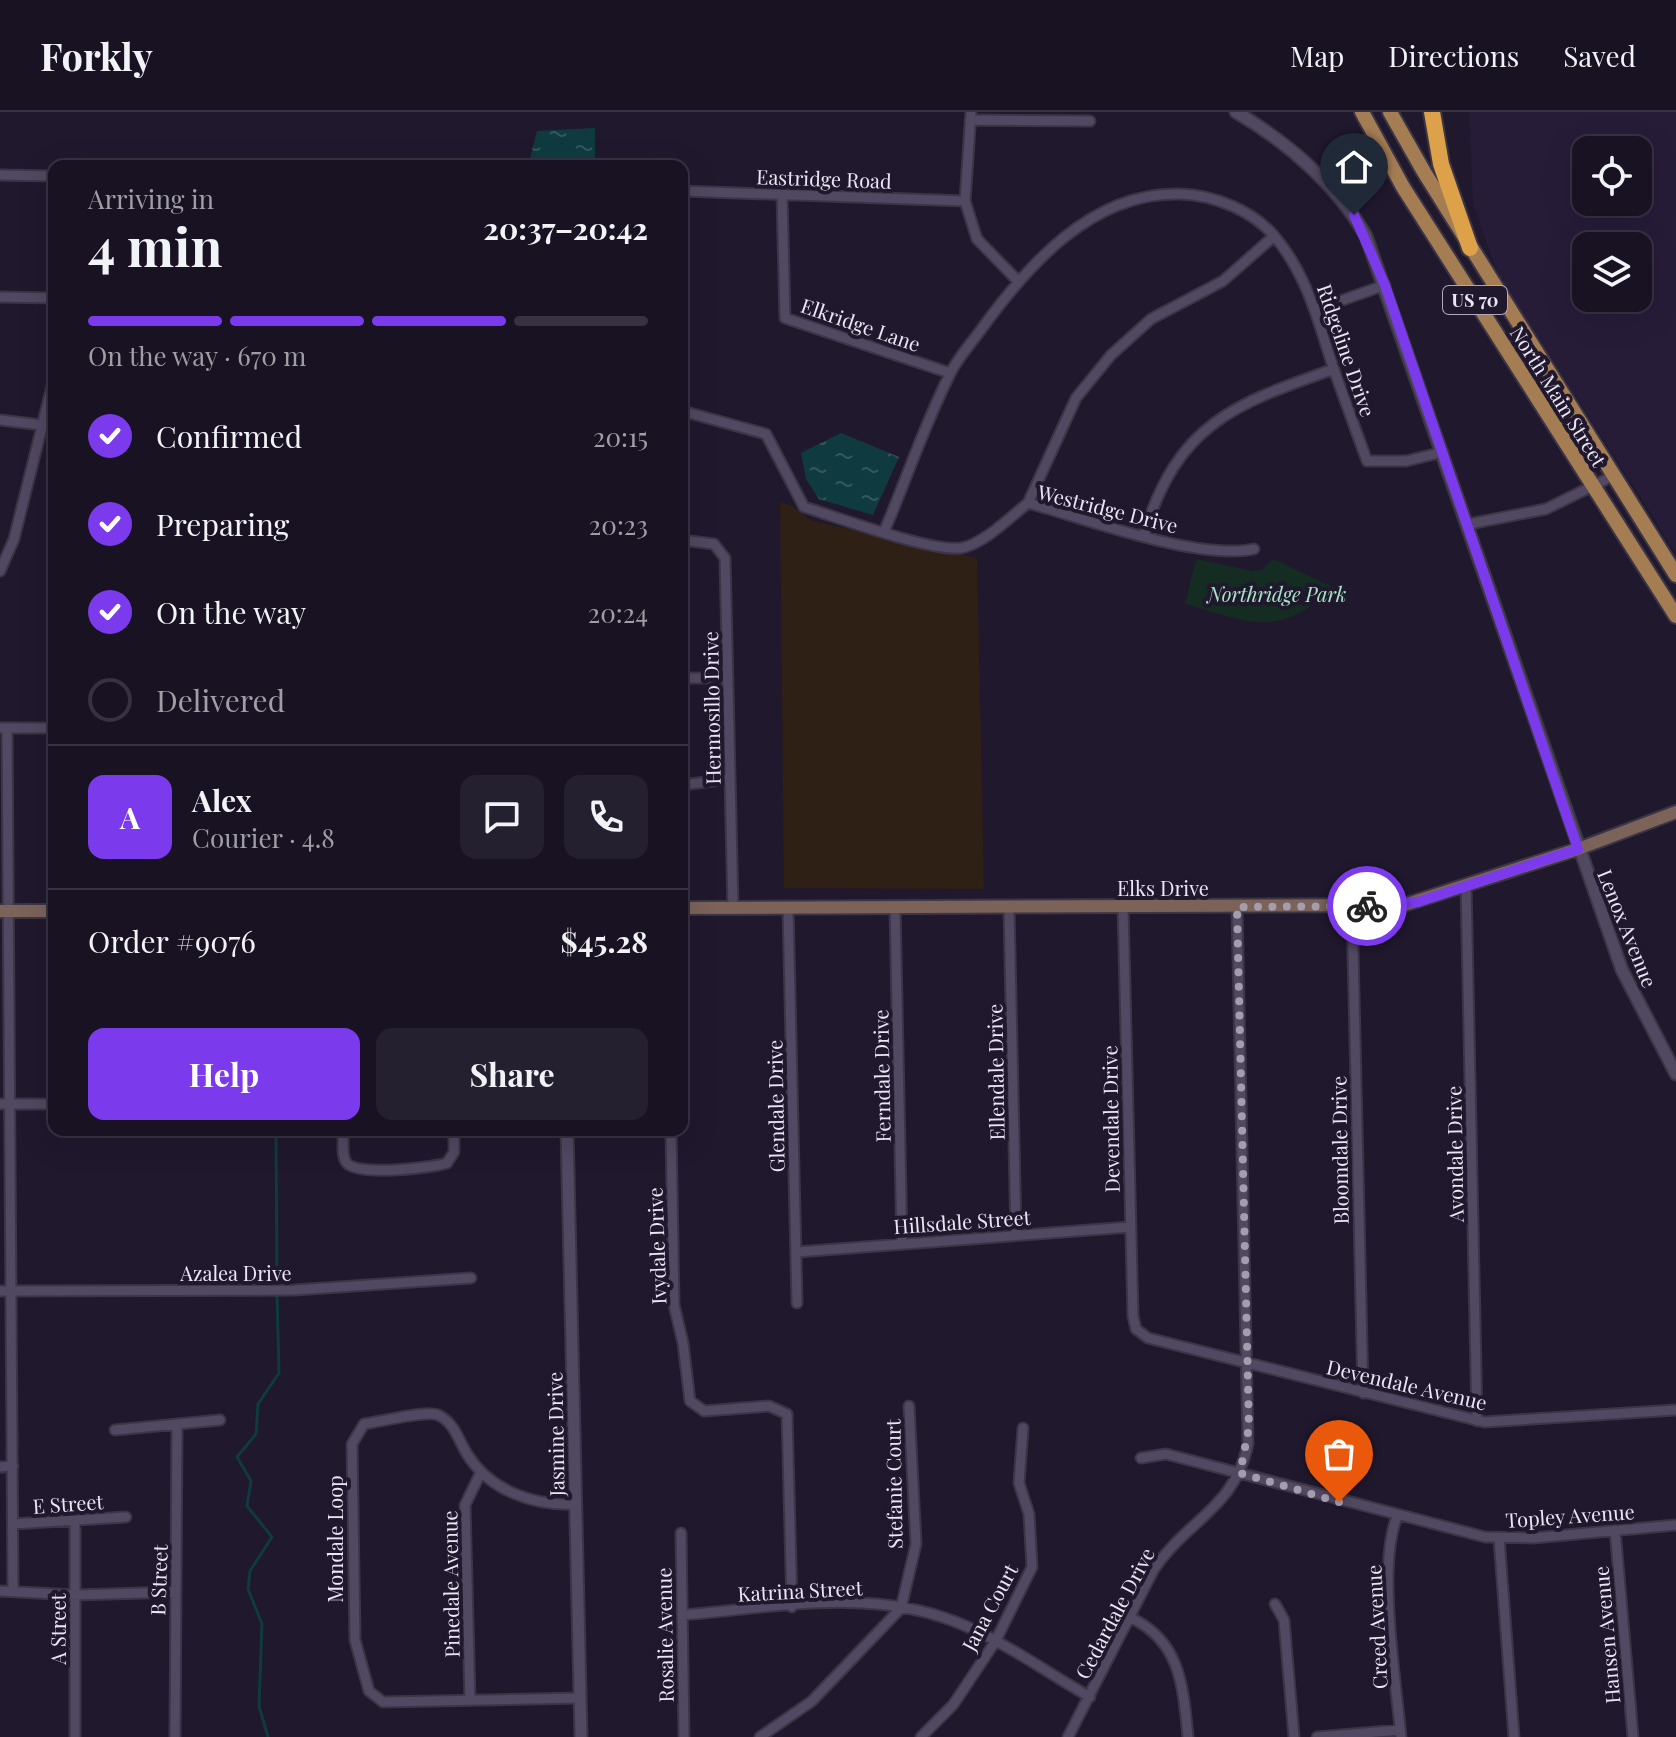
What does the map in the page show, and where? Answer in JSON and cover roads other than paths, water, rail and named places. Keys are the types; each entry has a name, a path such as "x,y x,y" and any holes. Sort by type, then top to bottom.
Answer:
{"highway":[{"path":"1432,112 1441,164 1470,248"}],"main road":[{"name":"North Main Street","path":"1362,112 1403,187 1676,616"},
{"name":"North Main Street","path":"1390,112 1470,248 1676,575"},
{"name":"Elks Drive","path":"688,908 1404,905 1578,849 1676,812"},
{"path":"5,911 48,911"}],"street":[{"name":"Lenox Avenue","path":"1236,112 1276,138 1340,199 1366,236 1469,524 1622,970 1676,1074"},
{"path":"1017,280 977,239 965,201 971,116 1090,121"},
{"path":"0,175 48,176"},
{"name":"Eastridge Road","path":"688,191 965,201"},
{"name":"Ridgeline Drive","path":"884,532 950,373 1017,280 1064,236 1111,208 1157,193 1189,194 1221,201 1250,215 1274,236 1296,266 1315,310 1367,461 1406,461 1443,452"},
{"name":"Elkridge Lane","path":"782,195 785,318 950,373"},
{"path":"1028,503 1076,398 1111,355 1151,319 1185,298 1223,281 1274,236"},
{"path":"1315,310 1385,285"},
{"path":"0,297 48,298"},
{"path":"1144,535 1167,476 1206,427 1263,394 1334,369"},
{"path":"0,571 48,402"},
{"name":"Westridge Drive","path":"688,413 766,434 804,507 884,532 960,548 976,541 1028,503 1203,551 1234,553 1254,549"},
{"path":"0,420 42,425"},
{"path":"1469,524 1546,509 1615,475"},
{"name":"Hermosillo Drive","path":"688,541 714,544 724,554 733,908"},
{"path":"688,678 728,678"},
{"path":"13,1590 12,1291 5,1104 4,728 48,728"},
{"path":"688,784 730,779"},
{"name":"Avondale Drive","path":"1466,885 1477,1421"},
{"name":"Bloomdale Drive","path":"1352,906 1363,1393"},
{"name":"Devendale Drive","path":"1123,907 1130,1227 1136,1329"},
{"name":"Cedardale Drive","path":"1068,1737 1159,1561 1221,1503 1240,1473 1249,1436 1237,907"},
{"name":"Glendale Drive","path":"788,908 797,1303"},
{"name":"Ferndale Drive","path":"895,908 902,1244"},
{"name":"Ellendale Drive","path":"1009,908 1016,1235"},
{"path":"5,1104 48,1104"},
{"path":"343,1136 345,1161 350,1167 365,1171 443,1164 452,1157 454,1136"},
{"name":"Jasmine Drive","path":"567,1136 581,1737"},
{"name":"Ivydale Drive","path":"671,1136 674,1305 683,1343 688,1395 692,1410 787,1407 790,1425 792,1607"},
{"name":"Hillsdale Street","path":"797,1252 1130,1227"},
{"name":"Azalea Drive","path":"0,1291 295,1290 471,1278"},
{"name":"Devendale Avenue","path":"1136,1329 1148,1338 1477,1421 1520,1423 1676,1410"},
{"name":"Stefanie Court","path":"901,1608 916,1544 909,1406"},
{"name":"Mondale Loop","path":"575,1504 548,1505 519,1496 481,1472 450,1422 434,1413 364,1424 352,1444 352,1603 355,1640 369,1691 383,1702 579,1698"},
{"path":"115,1430 220,1420"},
{"name":"B Street","path":"175,1737 177,1425"},
{"name":"Jana Court","path":"921,1737 953,1705 995,1642 1032,1567 1029,1514 1019,1483 1023,1428"},
{"name":"Topley Avenue","path":"1141,1458 1161,1454 1397,1517 1499,1538 1676,1525"},
{"path":"0,1467 13,1466"},
{"name":"Pinedale Avenue","path":"470,1700 465,1505 481,1472"},
{"name":"E Street","path":"13,1524 126,1517"},
{"name":"Creed Avenue","path":"1397,1517 1391,1540 1390,1589 1401,1733"},
{"name":"A Street","path":"75,1521 75,1737"},
{"name":"Hansen Avenue","path":"1615,1530 1633,1737"},
{"name":"Rosalie Avenue","path":"681,1533 684,1737"},
{"path":"1499,1538 1514,1737"},
{"path":"0,1591 75,1595 175,1592"},
{"name":"Katrina Street","path":"682,1615 858,1601 901,1608 955,1621 1090,1697"},
{"path":"1275,1604 1284,1620 1294,1737"},
{"path":"760,1737 812,1701 901,1608"},
{"path":"1129,1617 1154,1631 1173,1656 1183,1686 1188,1737"},
{"path":"1317,1737 1401,1733"}],"water":[{"path":"595,128 595,160 530,160 537,131"},
{"path":"841,433 899,457 873,515 819,499 806,479 801,453"}],"waterway":[{"path":"276,1136 277,1287"},
{"path":"268,1737 259,1706 262,1624 248,1589 250,1571 272,1537 247,1506 251,1481 237,1457 256,1434 258,1404 279,1373 277,1294"}],"park label":[{"name":"Northridge Park","path":"1277,593"}]}
